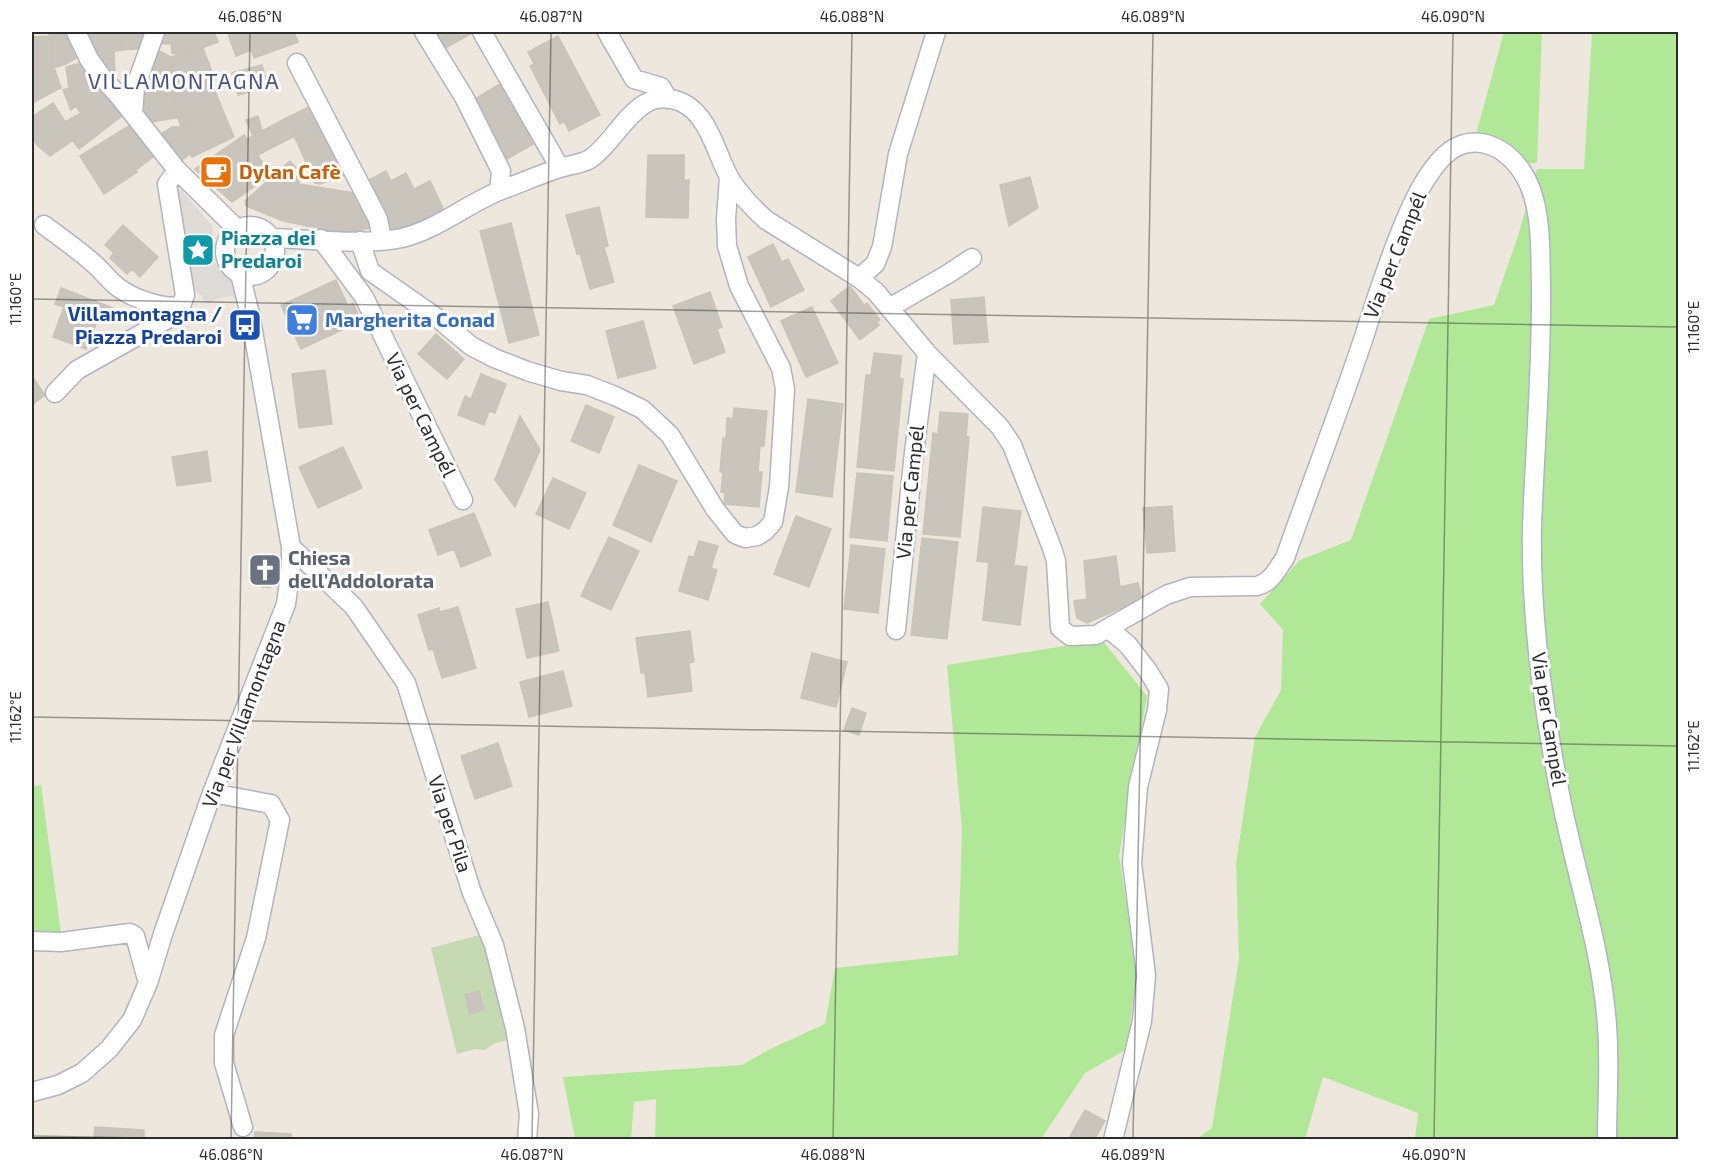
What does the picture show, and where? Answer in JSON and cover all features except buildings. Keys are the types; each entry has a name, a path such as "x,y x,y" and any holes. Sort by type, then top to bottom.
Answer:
{"street":[{"path":"76,32 89,59 101,76 177,170 237,229"},
{"path":"133,114 135,88 155,32"},
{"path":"424,32 464,97 501,171 499,191"},
{"path":"482,32 560,168"},
{"name":"Via per Campél","path":"607,32 634,79 661,87 668,99 682,102 691,108 710,136 729,177 754,209 766,220 859,278 876,292 953,382 987,412 1012,445 1056,561 1060,628 1070,636 1096,635 1166,595 1190,587 1257,586 1264,584 1272,577 1285,558 1388,263 1413,203 1426,179 1458,144 1466,142 1491,146 1516,163 1532,191 1540,247 1542,343 1532,527 1533,594 1538,645 1562,803 1600,974 1608,1027 1607,1140"},
{"path":"859,278 874,264 882,247 898,154 936,32"},
{"path":"297,63 378,219 382,239"},
{"path":"271,238 360,241 402,238 426,229 499,191 560,168 589,160 636,108 649,101 668,99"},
{"path":"55,393 77,370 173,316 181,306 185,295 167,184 177,170"},
{"name":"Via per Campél","path":"360,241 370,271 440,320 471,345 494,358 527,371 561,381 587,385 642,409 670,435 715,509 735,534 745,538 757,536 773,522 779,487 784,389 781,368 739,286 727,246 729,177"},
{"path":"44,225 92,262 119,288 133,296 152,302 181,306"},
{"path":"250,226 262,229 271,238 274,258 269,267 260,274 250,276 232,269 227,261 226,243 237,229 250,226"},
{"name":"Via per Campél","path":"321,239 364,297 463,500"},
{"path":"889,308 972,258"},
{"name":"Via per Villamontagna","path":"32,1092 58,1085 82,1073 110,1049 132,1020 148,983 212,793 286,604 291,548 250,314 240,274"},
{"name":"Via per Campél","path":"896,630 911,473 927,353"},
{"name":"Via per Pila","path":"291,548 354,607 406,683 472,893 494,945 515,1028 529,1114 527,1140"},
{"path":"1109,629 1128,645 1159,690 1157,710 1138,787 1132,863 1146,975 1142,1021 1113,1140"},
{"path":"212,793 271,804 280,820 256,939 224,1035 224,1063 243,1127"},
{"path":"32,941 61,942 129,933 135,936 148,983"}],"green space":[{"path":"1504,32 1542,32 1537,163 1525,163 1510,146 1476,134"},
{"path":"1592,32 1678,32 1678,1139 1415,1139 1418,1113 1323,1077 1305,1139 1195,1140 1212,1128 1239,959 1236,863 1255,737 1281,690 1283,630 1260,604 1300,560 1351,540 1429,319 1494,305 1518,236 1537,169 1584,169"},
{"path":"1102,640 1147,696 1119,856 1137,969 1127,1049 1085,1073 1041,1139 655,1139 656,1099 634,1102 631,1139 575,1139 563,1077 742,1065 770,1049 825,1024 835,968 958,955 962,829 947,665"},
{"path":"41,785 61,933 32,934 32,786"},
{"path":"483,934 510,1039 493,1044 485,1050 475,1049 457,1054 431,948"}],"shaded area":[{"name":"Piazza dei Predaroi","path":"177,190 181,190 213,227 211,253 220,270 237,286 245,314 240,314 237,302 231,296 218,298 209,304 203,301 202,296 193,289 179,199 174,199"}],"place":[{"name":"Dylan Cafè","path":"216,172"},
{"name":"Piazza dei Predaroi","path":"198,250"},
{"name":"Margherita Conad","path":"302,320"},
{"name":"Villamontagna / Piazza Predaroi","path":"245,325"},
{"name":"Chiesa dell'Addolorata","path":"265,570"}],"district":[{"name":"VILLAMONTAGNA","path":"184,81"}]}
